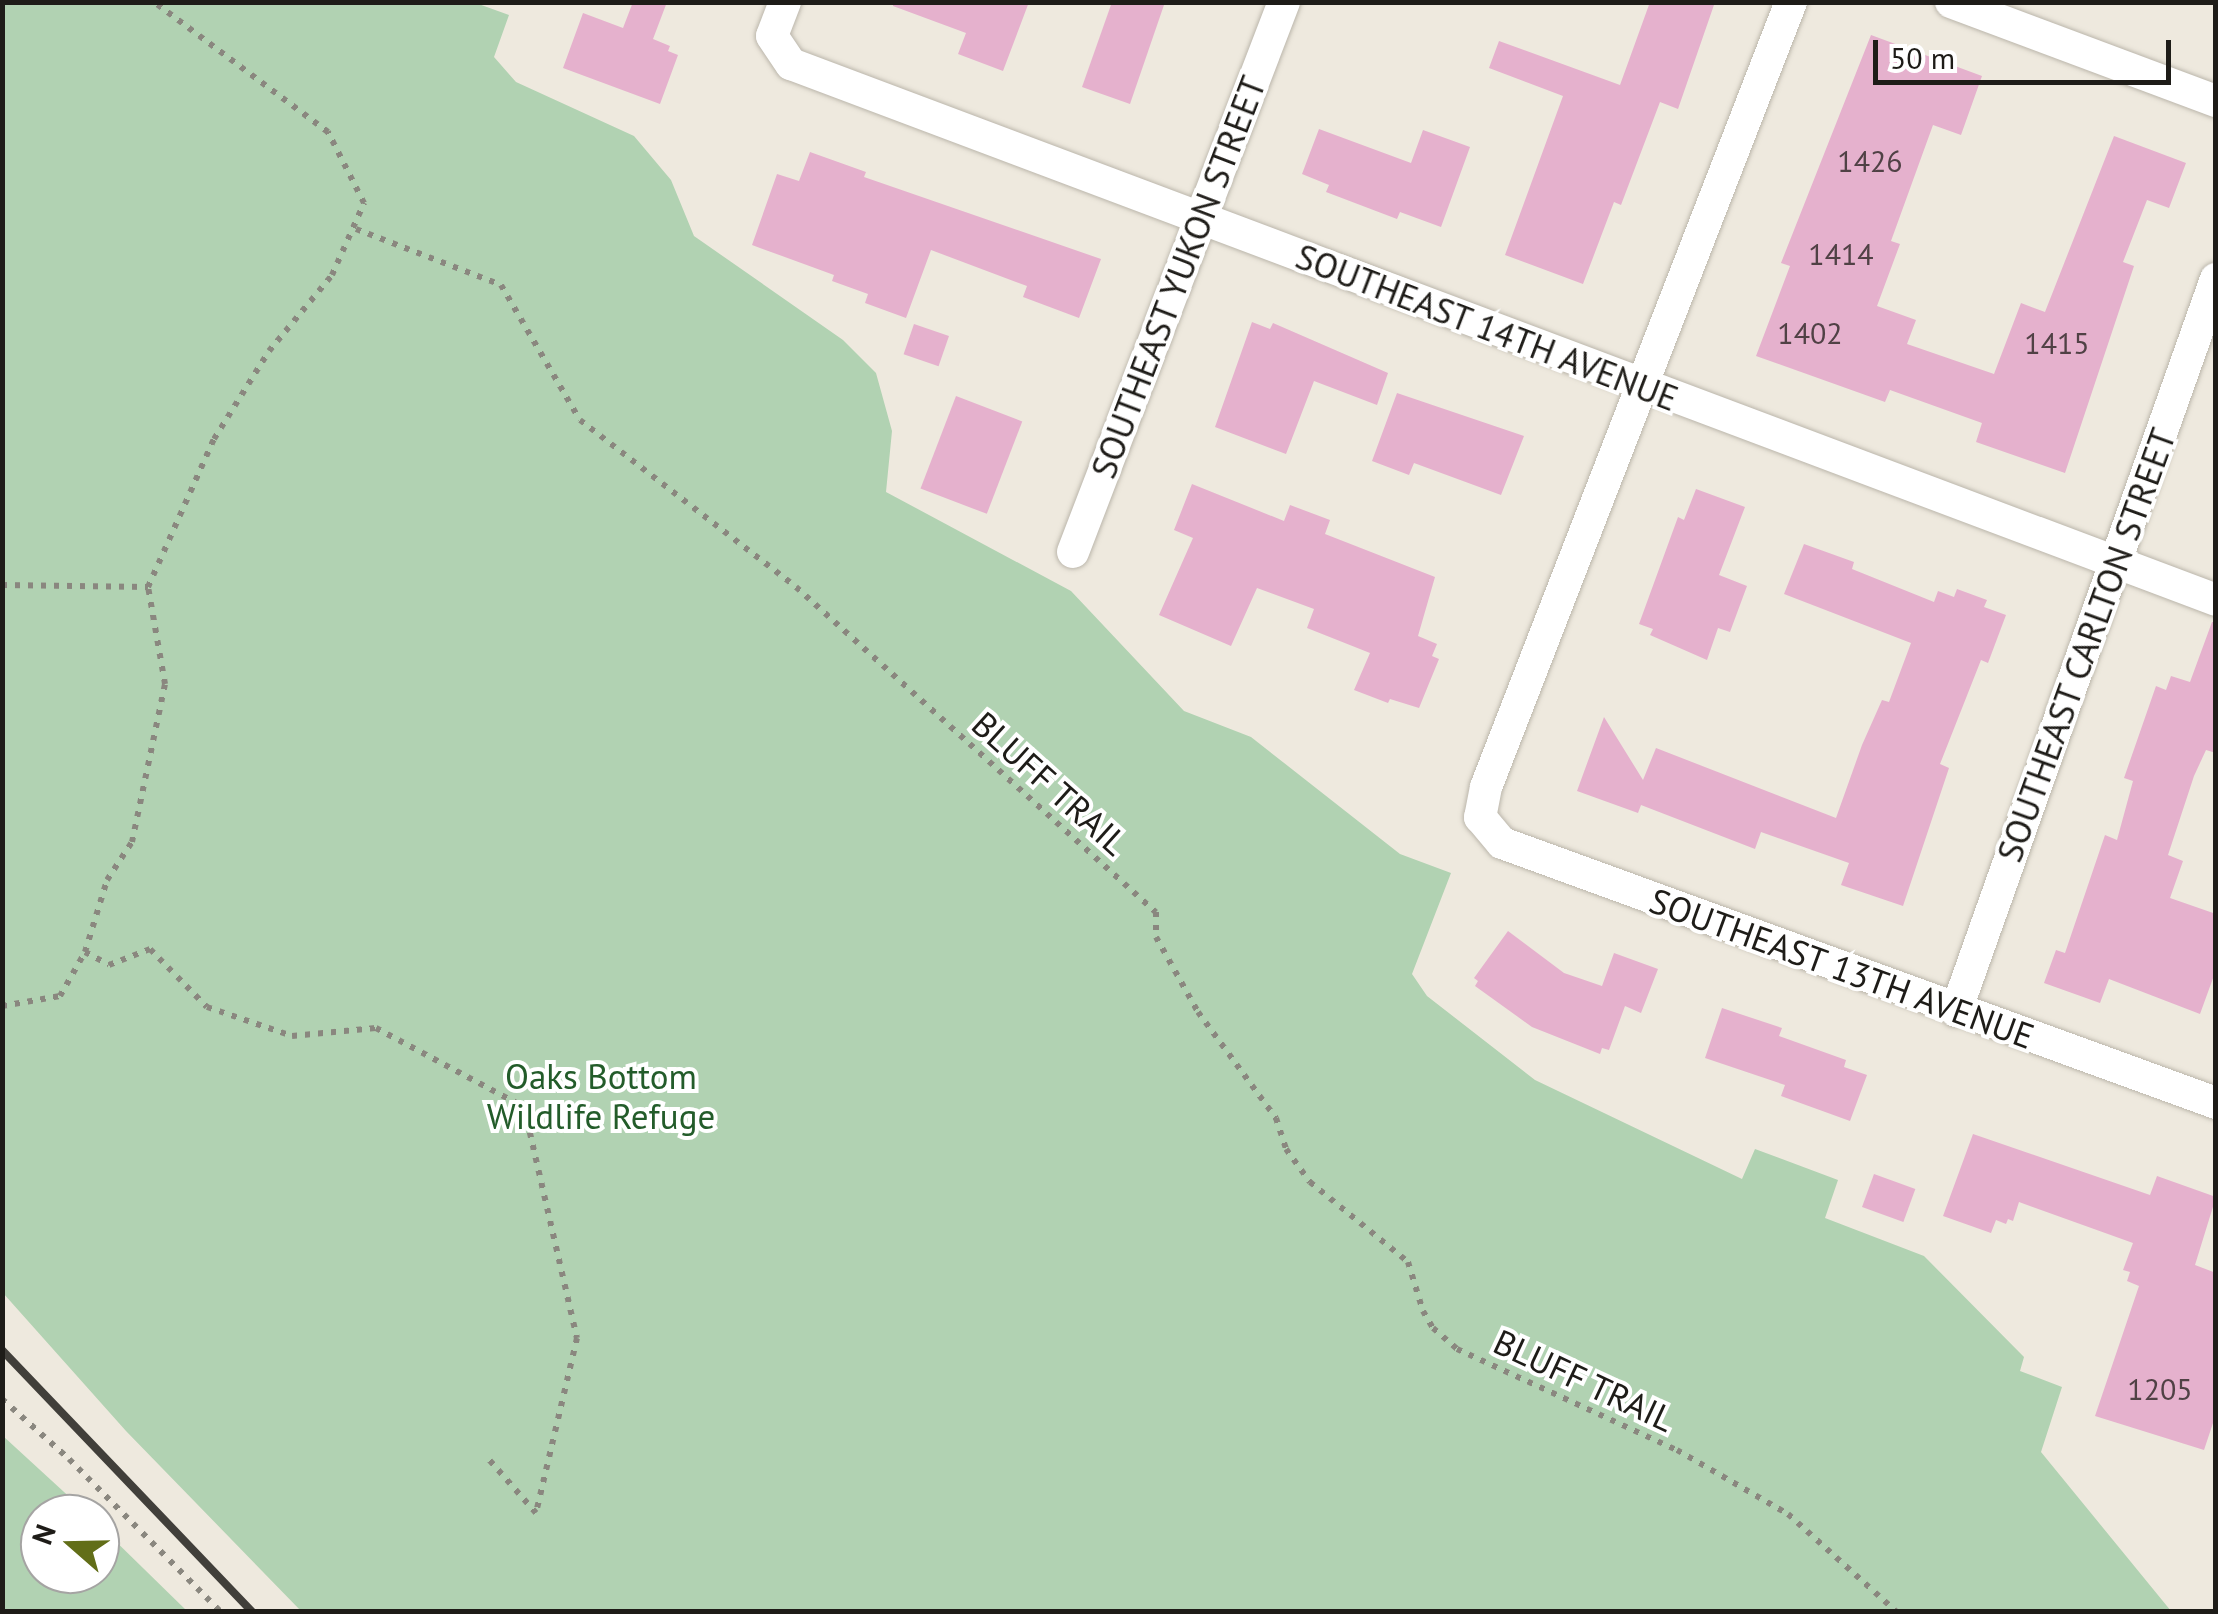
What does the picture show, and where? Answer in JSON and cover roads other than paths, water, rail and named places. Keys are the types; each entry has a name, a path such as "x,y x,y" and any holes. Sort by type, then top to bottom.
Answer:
{"street":[{"name":"SOUTHEAST 14TH AVENUE","path":"785,2 772,36 791,64 2216,600"},
{"name":"SOUTHEAST YUKON STREET","path":"1073,552 1284,2"},
{"path":"1642,386 1791,2"},
{"path":"1951,2 2216,102"},
{"name":"SOUTHEAST CARLTON STREET","path":"1956,1011 2216,280"},
{"name":"SOUTHEAST 13TH AVENUE","path":"1642,386 1486,786 1480,817 1502,843 2216,1103"}],"railway":[{"path":"2,1350 252,1612"}],"park label":[{"name":"Oaks Bottom Wildlife Refuge","path":"601,1096"}]}
